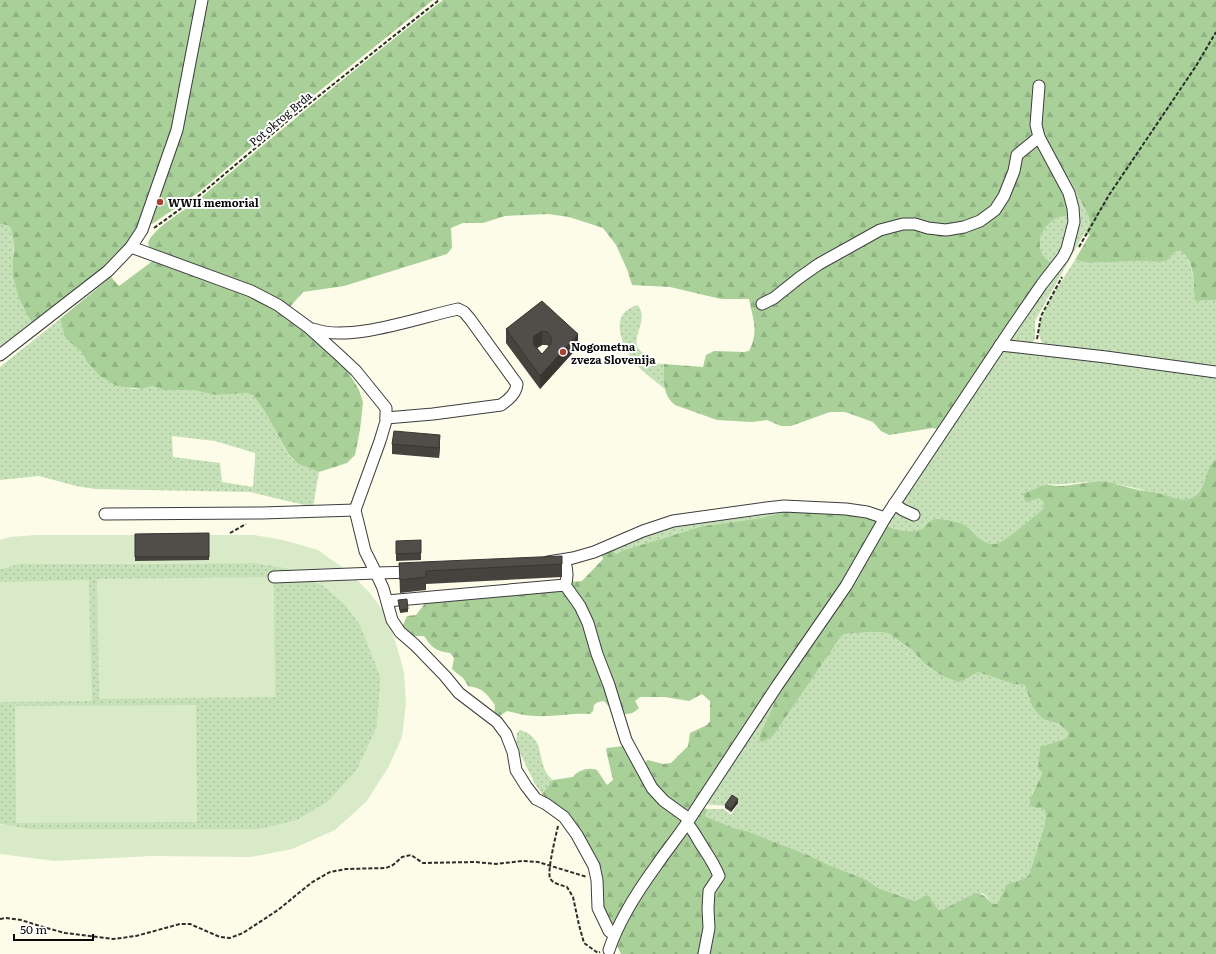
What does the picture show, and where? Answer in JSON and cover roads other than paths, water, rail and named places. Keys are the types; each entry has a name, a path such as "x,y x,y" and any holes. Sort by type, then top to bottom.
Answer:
{"street":[{"path":"0,355 108,271 131,247 142,230 177,130 202,0"},
{"path":"609,950 614,935 634,898 688,821 772,692 846,586 884,518 1037,290 1063,257 1070,240 1074,222 1073,208 1069,193 1039,137 1036,125 1039,86"},
{"path":"762,304 774,298 819,264 880,230 903,224 915,224 928,228 946,230 964,228 980,222 995,210 1004,196 1014,171 1017,155 1039,137"},
{"path":"131,247 251,291 278,305 308,327 356,371 386,408 386,418 380,441 354,510 365,550 387,601 392,620 400,632 440,670 459,694 497,722 506,734 513,752 516,770 526,786 536,799 546,804 564,817 588,853 594,866 597,880 598,908 609,930 614,935"},
{"path":"308,327 321,332 340,333 380,329 458,309 464,312 470,319 516,384 516,389 510,398 501,405 433,414 386,418"},
{"path":"1000,345 1106,357 1216,372"},
{"path":"894,504 914,515"},
{"path":"538,563 565,560 594,552 643,531 673,521 751,510 784,506 846,509 867,512 884,518"},
{"path":"105,514 262,513 354,510"},
{"path":"565,560 567,572 565,585 580,606 588,623 626,740 652,788 664,801 688,821 703,849 715,866 719,876 709,891 709,928 704,954"},
{"path":"274,577 423,571"},
{"path":"387,601 565,585"}],"place":[{"name":"WWII memorial","path":"160,202"},
{"name":"Nogometna zveza Slovenija","path":"563,352"}]}
